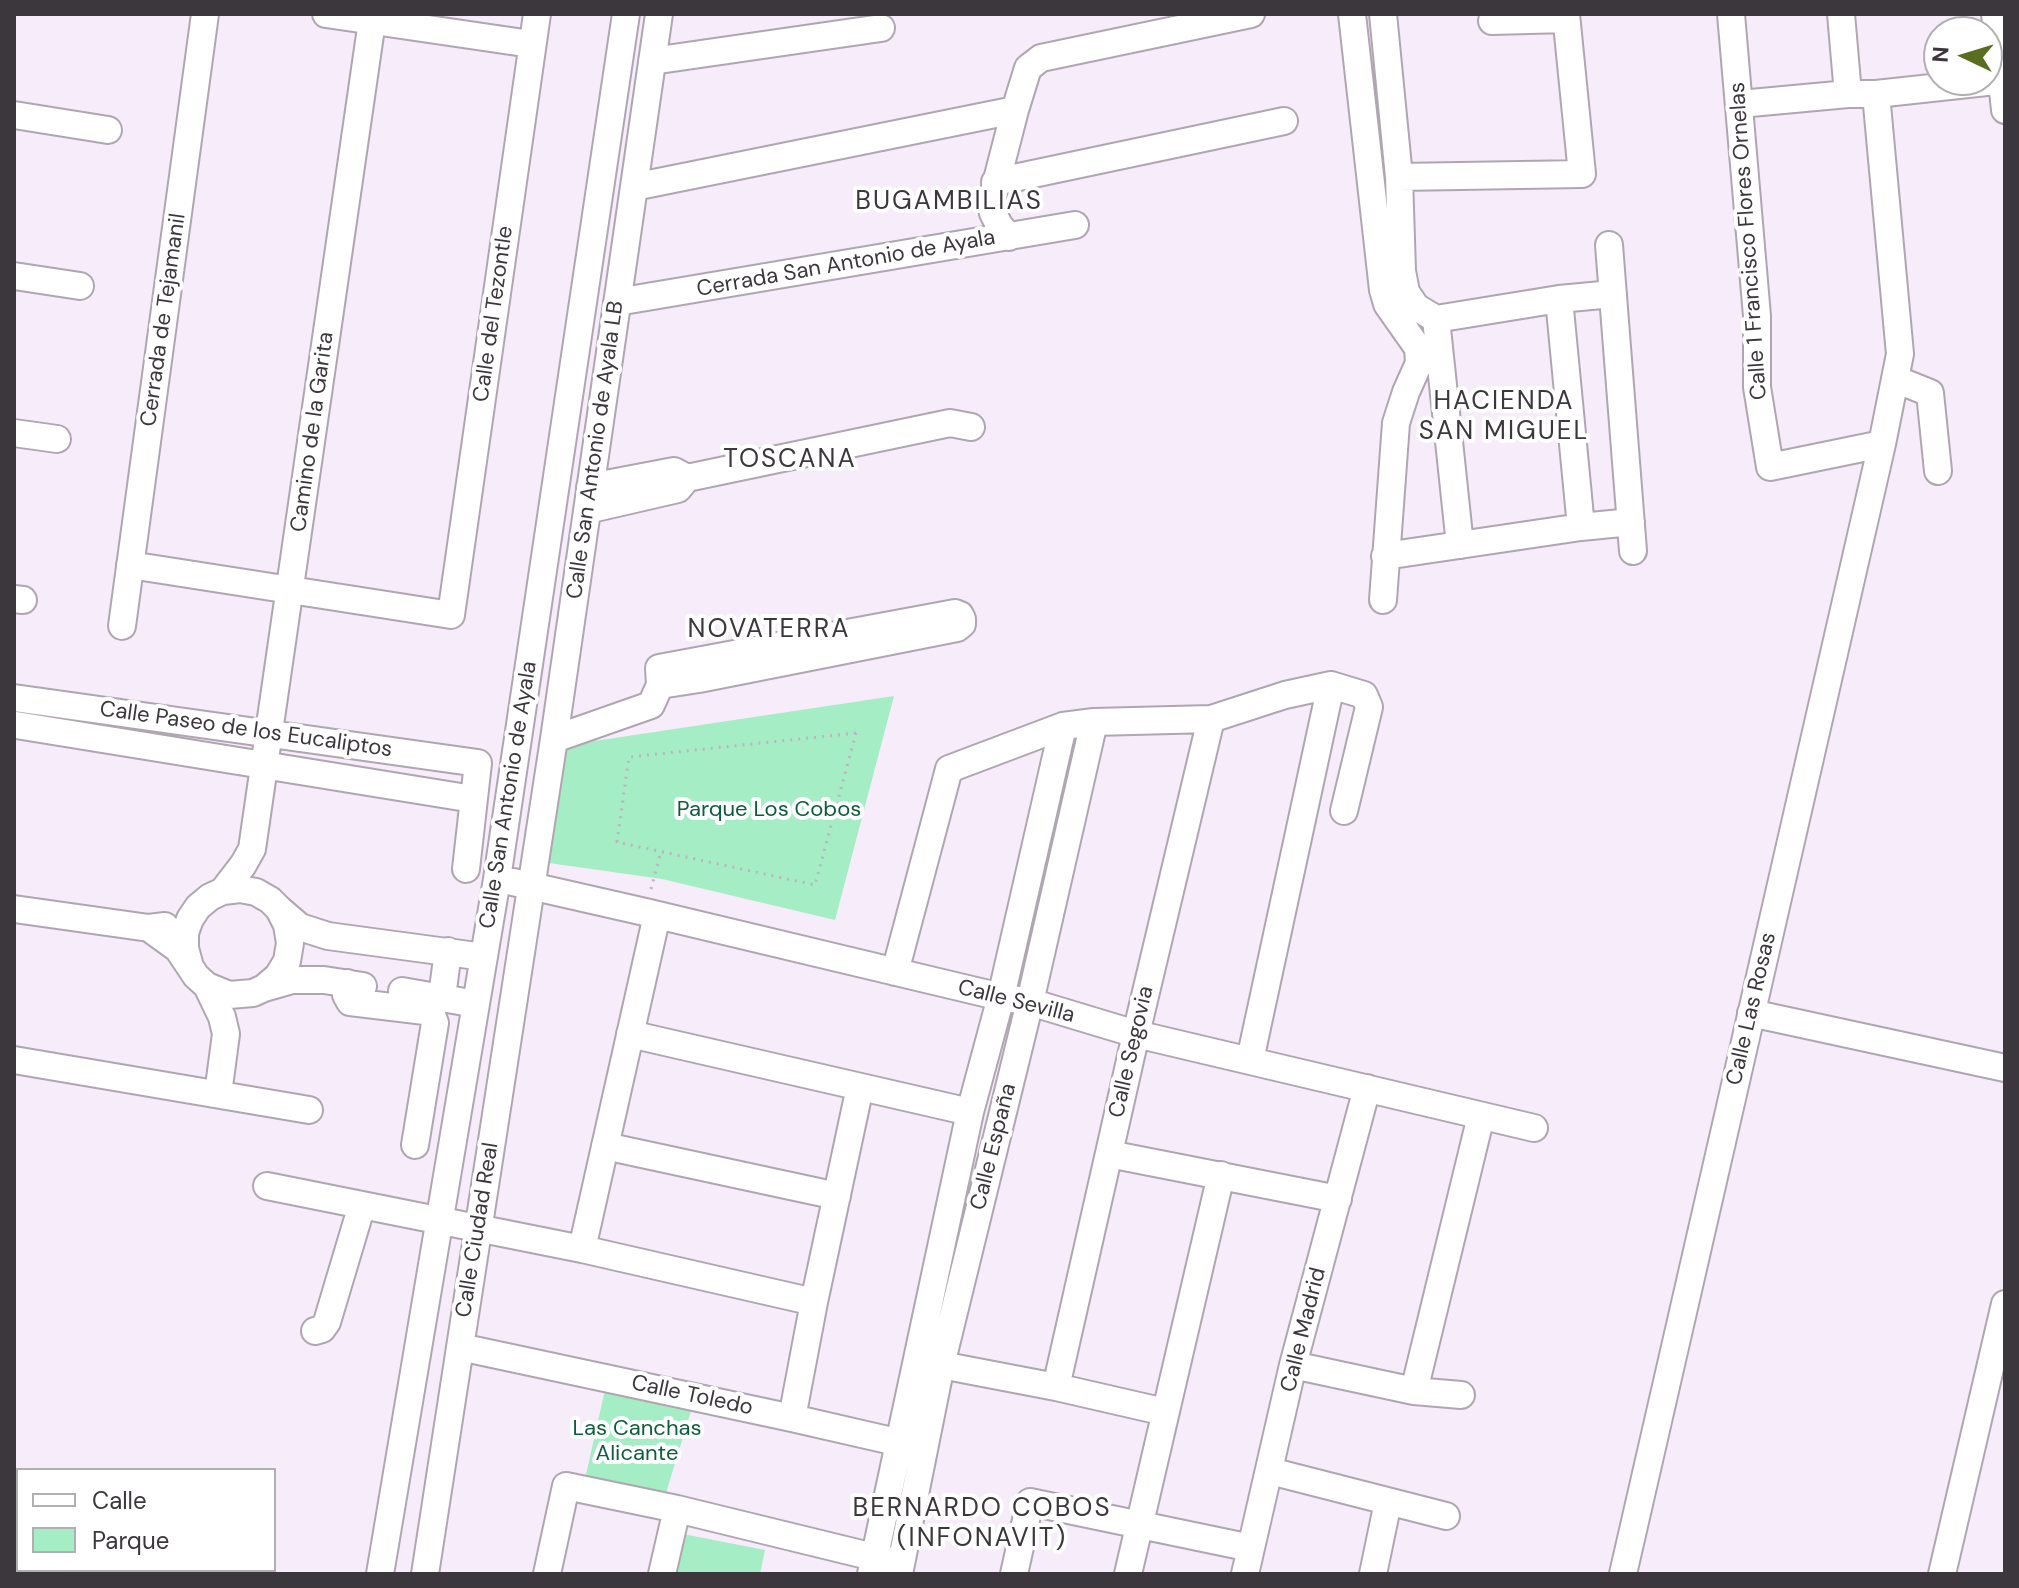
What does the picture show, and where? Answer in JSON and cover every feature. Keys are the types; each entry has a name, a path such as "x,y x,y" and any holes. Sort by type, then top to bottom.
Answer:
{"street":[{"name":"Cerrada de Tejamanil","path":"122,626 205,14"},
{"path":"326,14 372,17 531,44"},
{"name":"Calle del Tezontle","path":"289,590 451,615 537,14"},
{"name":"Calle San Antonio de Ayala","path":"380,1574 497,879 626,14"},
{"name":"Calle San Antonio de Ayala LB","path":"530,886 659,14"},
{"path":"1009,237 999,225 991,203 1028,68 1041,58 1251,14"},
{"path":"1352,14 1387,304 1419,317 1613,294"},
{"path":"1383,14 1399,177 1402,271 1406,292 1419,317 1418,348 1430,363 1460,545"},
{"name":"Calle 1 Francisco Flores Ornelas","path":"1731,14 1757,316 1757,387 1770,467 1882,444"},
{"path":"1841,14 1848,94"},
{"name":"Camino de la Garita","path":"223,891 252,849 372,17"},
{"path":"1399,177 1582,174 1566,17 1492,21"},
{"path":"652,61 881,28"},
{"path":"2003,80 2005,110"},
{"path":"1740,104 1923,89"},
{"name":"Calle Las Rosas","path":"1623,1574 1900,354 1876,94"},
{"path":"613,99 645,105"},
{"path":"634,187 1015,110"},
{"path":"14,115 108,130"},
{"path":"995,182 1284,121"},
{"name":"Cerrada San Antonio de Ayala","path":"617,302 1075,225"},
{"path":"1609,245 1633,551"},
{"path":"14,276 80,286"},
{"path":"1559,299 1581,527"},
{"path":"1383,600 1396,423 1406,392 1430,363"},
{"path":"1895,379 1930,393 1938,471"},
{"path":"589,499 678,489 687,478 950,423 971,427"},
{"path":"14,433 57,439"},
{"path":"1385,556 1631,522"},
{"path":"546,550 580,557"},
{"path":"130,565 289,590"},
{"path":"554,739 651,705 660,685 659,668 752,660 836,643"},
{"path":"1250,1060 1331,685"},
{"path":"895,972 949,769 1063,726 1094,722 1211,719 1285,695 1331,685 1364,695 1369,707 1344,811"},
{"path":"15,731 17,698"},
{"name":"Calle Paseo de los Eucaliptos","path":"15,731 264,765 473,799 478,763 17,698"},
{"name":"Calle Segovia","path":"1056,1387 1211,719"},
{"name":"Calle España","path":"900,1569 941,1365 1030,1002 1094,722"},
{"name":"Calle España","path":"873,1566 970,1112 1001,997 1063,726"},
{"path":"466,869 473,799"},
{"name":"Camino de la Garita","path":"252,849 257,869 274,905"},
{"name":"Calle Sevilla","path":"497,879 1030,1002 1136,1034 1534,1128"},
{"name":"Calle Ciudad Real","path":"425,1574 530,886"},
{"path":"14,909 149,928 167,926 184,918 210,897 223,891 240,889 256,892 300,927 328,936 484,957"},
{"path":"218,1094 226,1034 242,1004 278,976 287,961 290,943 287,925 274,905"},
{"path":"189,963 185,933 198,907"},
{"path":"582,1249 630,1034 651,914"},
{"path":"149,928 178,949 196,976 207,986 229,995 292,980 324,980 476,1004"},
{"path":"442,997 448,951"},
{"path":"347,983 346,995 350,1002 425,1011 432,1015 435,1023 415,1145"},
{"path":"207,986 222,1017 226,1034"},
{"path":"1751,1013 2005,1068"},
{"path":"630,1034 970,1112"},
{"path":"14,1060 309,1110"},
{"path":"792,1418 860,1087"},
{"name":"Calle Madrid","path":"1245,1574 1293,1365 1367,1088"},
{"path":"1414,1391 1481,1116"},
{"path":"605,1146 837,1196"},
{"path":"1109,1154 1338,1199"},
{"path":"1128,1574 1221,1175"},
{"path":"267,1186 582,1249 814,1302"},
{"path":"315,1331 322,1329 327,1322 362,1205"},
{"path":"1942,1574 2005,1304"},
{"name":"Calle Toledo","path":"460,1347 925,1448"},
{"path":"941,1365 1165,1412"},
{"path":"1293,1365 1414,1391 1461,1395"},
{"path":"1270,1471 1446,1516"},
{"path":"547,1574 566,1486 677,1509 873,1566 900,1569"},
{"path":"1014,1574 1030,1502 1251,1548"},
{"path":"1373,1574 1388,1502"},
{"path":"662,1574 677,1509"}],"path":[{"path":"856,733 815,885 661,851 617,842 629,757 856,733"},
{"path":"651,914 661,851"}],"green space":[{"name":"Parque Los Cobos","path":"894,696 835,920 662,879 549,863 561,746"},
{"name":"Las Canchas Alicante","path":"605,1390 691,1411 666,1493 585,1479"},
{"path":"683,1534 765,1550 760,1574 675,1574"}],"district":[{"name":"BUGAMBILIAS","path":"949,202"},
{"name":"HACIENDA SAN MIGUEL","path":"1504,417"},
{"name":"TOSCANA","path":"790,460"},
{"name":"NOVATERRA","path":"769,630"},
{"name":"BERNARDO COBOS (INFONAVIT)","path":"982,1524"}]}
